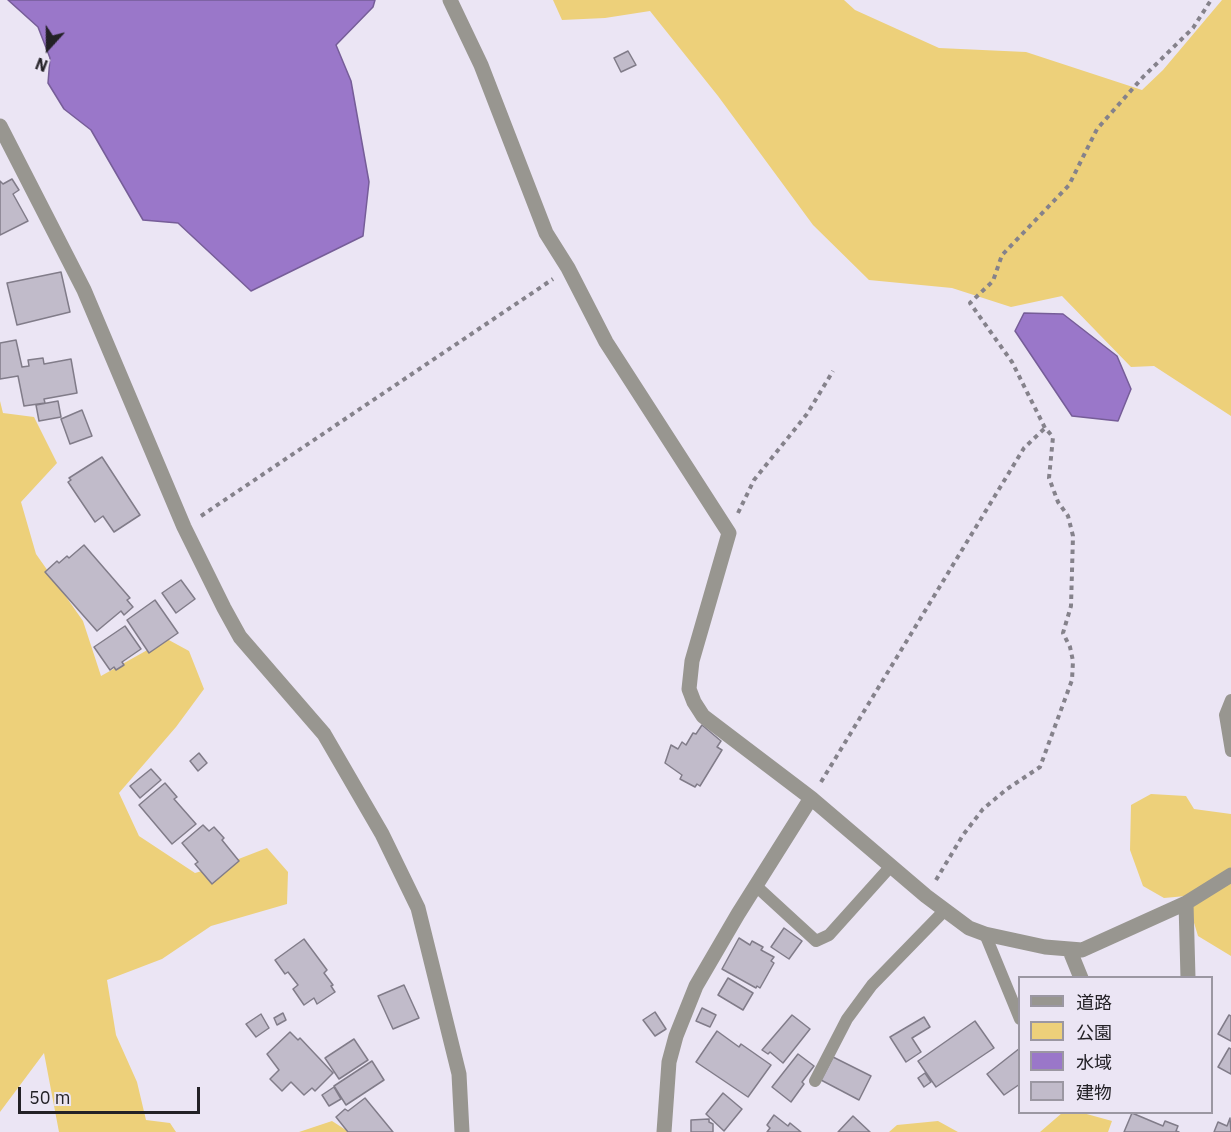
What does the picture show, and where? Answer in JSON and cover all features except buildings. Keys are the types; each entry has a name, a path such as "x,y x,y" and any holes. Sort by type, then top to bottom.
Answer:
{"street":[{"path":"450,0 482,65 546,233 568,268 606,342 729,533 692,661 689,689 703,716 811,798 926,896 969,928 985,934 1070,951 1083,950 1186,903 1231,875"},
{"path":"0,126 84,290 184,527 240,637 324,734 382,834 418,908 459,1074 462,1132"},
{"path":"664,1132 669,1062 676,1036 696,986 811,798"},
{"path":"1186,903 1188,976"},
{"path":"1070,951 1080,976"}],"lane":[{"path":"1231,700 1225,716 1231,751"},
{"path":"756,886 816,941 829,935 891,866"},
{"path":"815,1081 847,1019 872,985 945,910"},
{"path":"985,934 1018,1014"}],"path":[{"path":"926,896 963,835 983,809 1007,789 1040,767 1072,680 1073,661 1070,647 1063,633 1071,606 1073,537 1068,516 1058,502 1049,478 1053,437 1045,428 1011,362 970,303 993,281 1002,255 1069,185 1097,129 1143,77 1193,28 1211,0"},
{"path":"184,527 568,268"},
{"path":"729,533 754,480 807,414 833,371"},
{"path":"811,798 1024,448 1045,428"}],"green space":[{"path":"553,0 844,0 855,10 939,48 1026,52 1142,90 1163,70 1222,0 1231,0 1231,416 1154,366 1131,367 1062,296 1011,307 952,288 869,280 813,225 718,96 650,11 605,18 562,20"},
{"path":"0,401 3,413 34,417 57,463 21,502 36,554 83,621 101,676 167,639 189,651 204,689 176,727 119,793 139,836 195,873 267,848 288,872 287,904 211,926 162,959 107,980 116,1035 137,1082 146,1120 170,1123 176,1132 59,1132 44,1053 0,1112"},
{"path":"1151,794 1186,796 1194,809 1231,814 1231,956 1198,936 1186,896 1164,898 1143,886 1130,850 1131,805"},
{"path":"1061,1114 1087,1114 1112,1121 1108,1132 1040,1132"},
{"path":"332,1121 349,1132 299,1132"},
{"path":"938,1121 958,1132 889,1132 897,1125"}],"water":[{"path":"8,0 375,0 373,7 336,45 351,81 369,182 363,236 251,291 178,223 143,220 91,130 64,109 48,83 50,58 38,27"},
{"path":"1024,313 1063,314 1117,356 1131,389 1118,421 1072,416 1015,331"}]}
